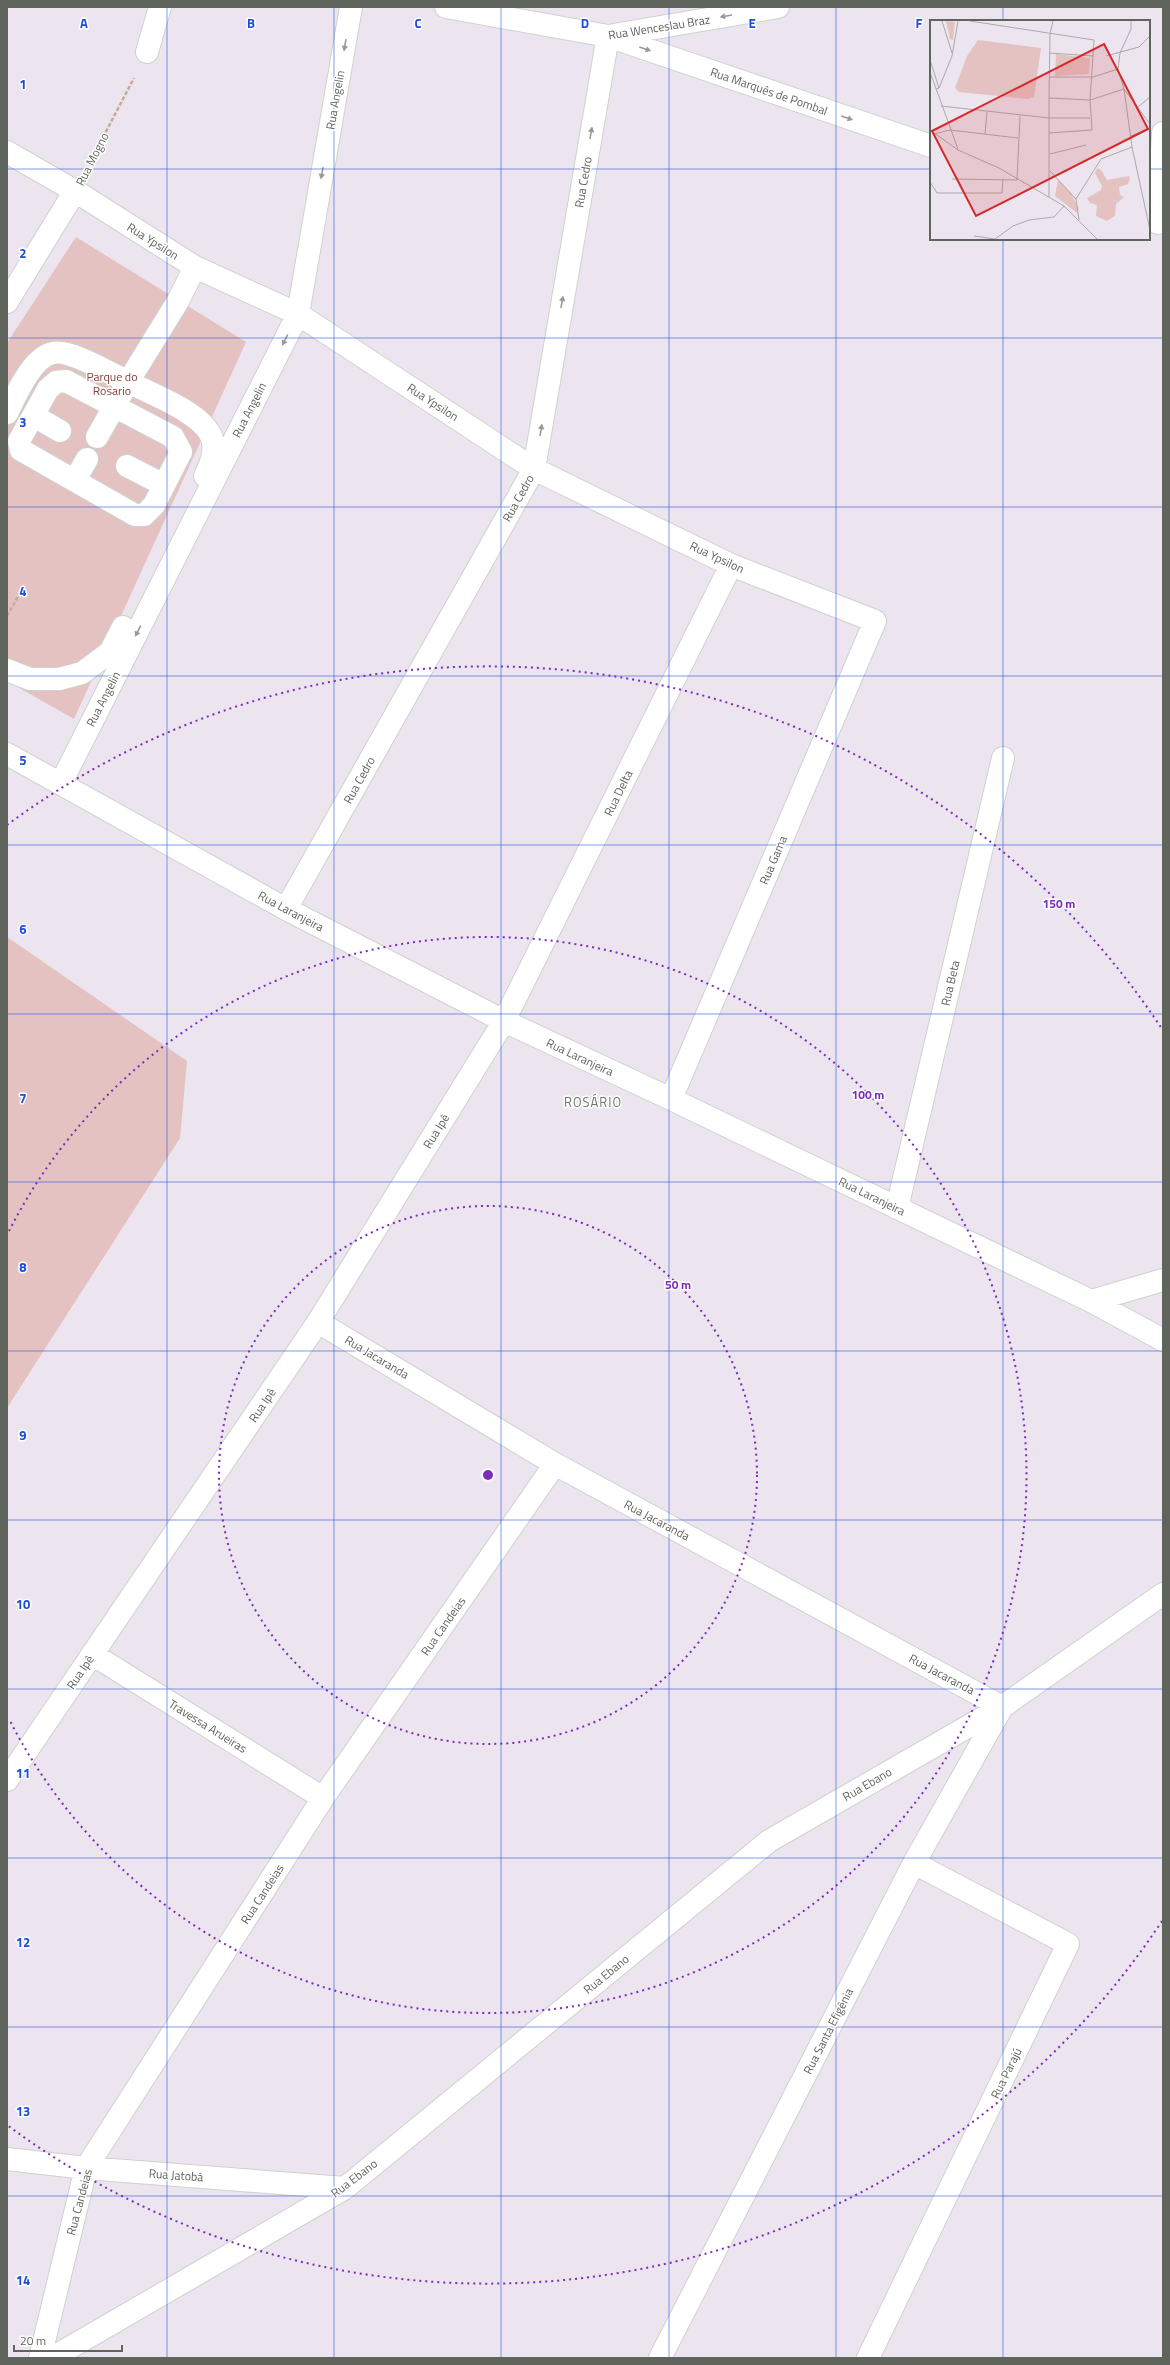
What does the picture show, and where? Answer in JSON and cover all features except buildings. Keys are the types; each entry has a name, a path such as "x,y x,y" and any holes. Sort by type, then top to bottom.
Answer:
{"street":[{"path":"147,52 160,7"},
{"name":"Rua Angelin","path":"61,783 298,314 351,7"},
{"name":"Rua Wenceslau Braz","path":"446,7 608,36 778,7"},
{"name":"Rua Marquês de Pombal","path":"608,36 930,146"},
{"name":"Rua Cedro","path":"286,909 534,469 608,36"},
{"path":"1157,223 1163,132"},
{"name":"Rua Ypsilon","path":"7,152 75,192 195,267 298,314 534,469 731,565 876,621"},
{"name":"Rua Mogno","path":"7,302 75,192"},
{"path":"97,437 128,382 178,301 195,267"},
{"path":"7,412 36,364 54,352 66,354 82,360 181,409 202,422 209,429 213,443 212,460 201,485 110,652 82,673 59,679 30,679 7,670"},
{"path":"66,381 174,437 181,452 154,506 144,515 135,515 21,450 20,441 34,416 48,389 56,382 66,381"},
{"path":"34,416 60,431"},
{"path":"75,480 87,459"},
{"path":"127,466 164,485"},
{"name":"Rua Delta","path":"504,1021 731,565"},
{"name":"Rua Gama","path":"671,1099 876,621"},
{"name":"Rua Laranjeira","path":"7,754 286,909 504,1021 671,1099 1091,1301 1163,1340"},
{"name":"Rua Beta","path":"897,1208 1003,758"},
{"name":"Rua Ipê","path":"7,1780 318,1322 504,1021"},
{"path":"1091,1301 1163,1280"},
{"name":"Rua Jacaranda","path":"318,1322 555,1464 1002,1707"},
{"name":"Rua Candeias","path":"40,2358 86,2168 323,1798 555,1464"},
{"name":"Rua Ebano","path":"52,2358 345,2188 769,1841 1002,1707 1163,1594"},
{"name":"Travessa Arueiras","path":"92,1654 323,1798"},
{"name":"Rua Santa Efigênia","path":"660,2358 914,1863 1002,1707"},
{"name":"Rua Parajú","path":"868,2358 1068,1944 914,1863"},
{"name":"Rua Jatobá","path":"7,2158 86,2168 345,2188"}],"path":[{"name":"Rua Mogno","path":"75,192 147,52"},
{"path":"7,616 21,591"}],"green space":[{"name":"Parque do Rosario","path":"76,237 246,342 74,719 7,681 7,343"},
{"path":"7,937 187,1061 180,1138 7,1408"}],"district":[{"name":"ROSÁRIO","path":"593,1102"}]}
